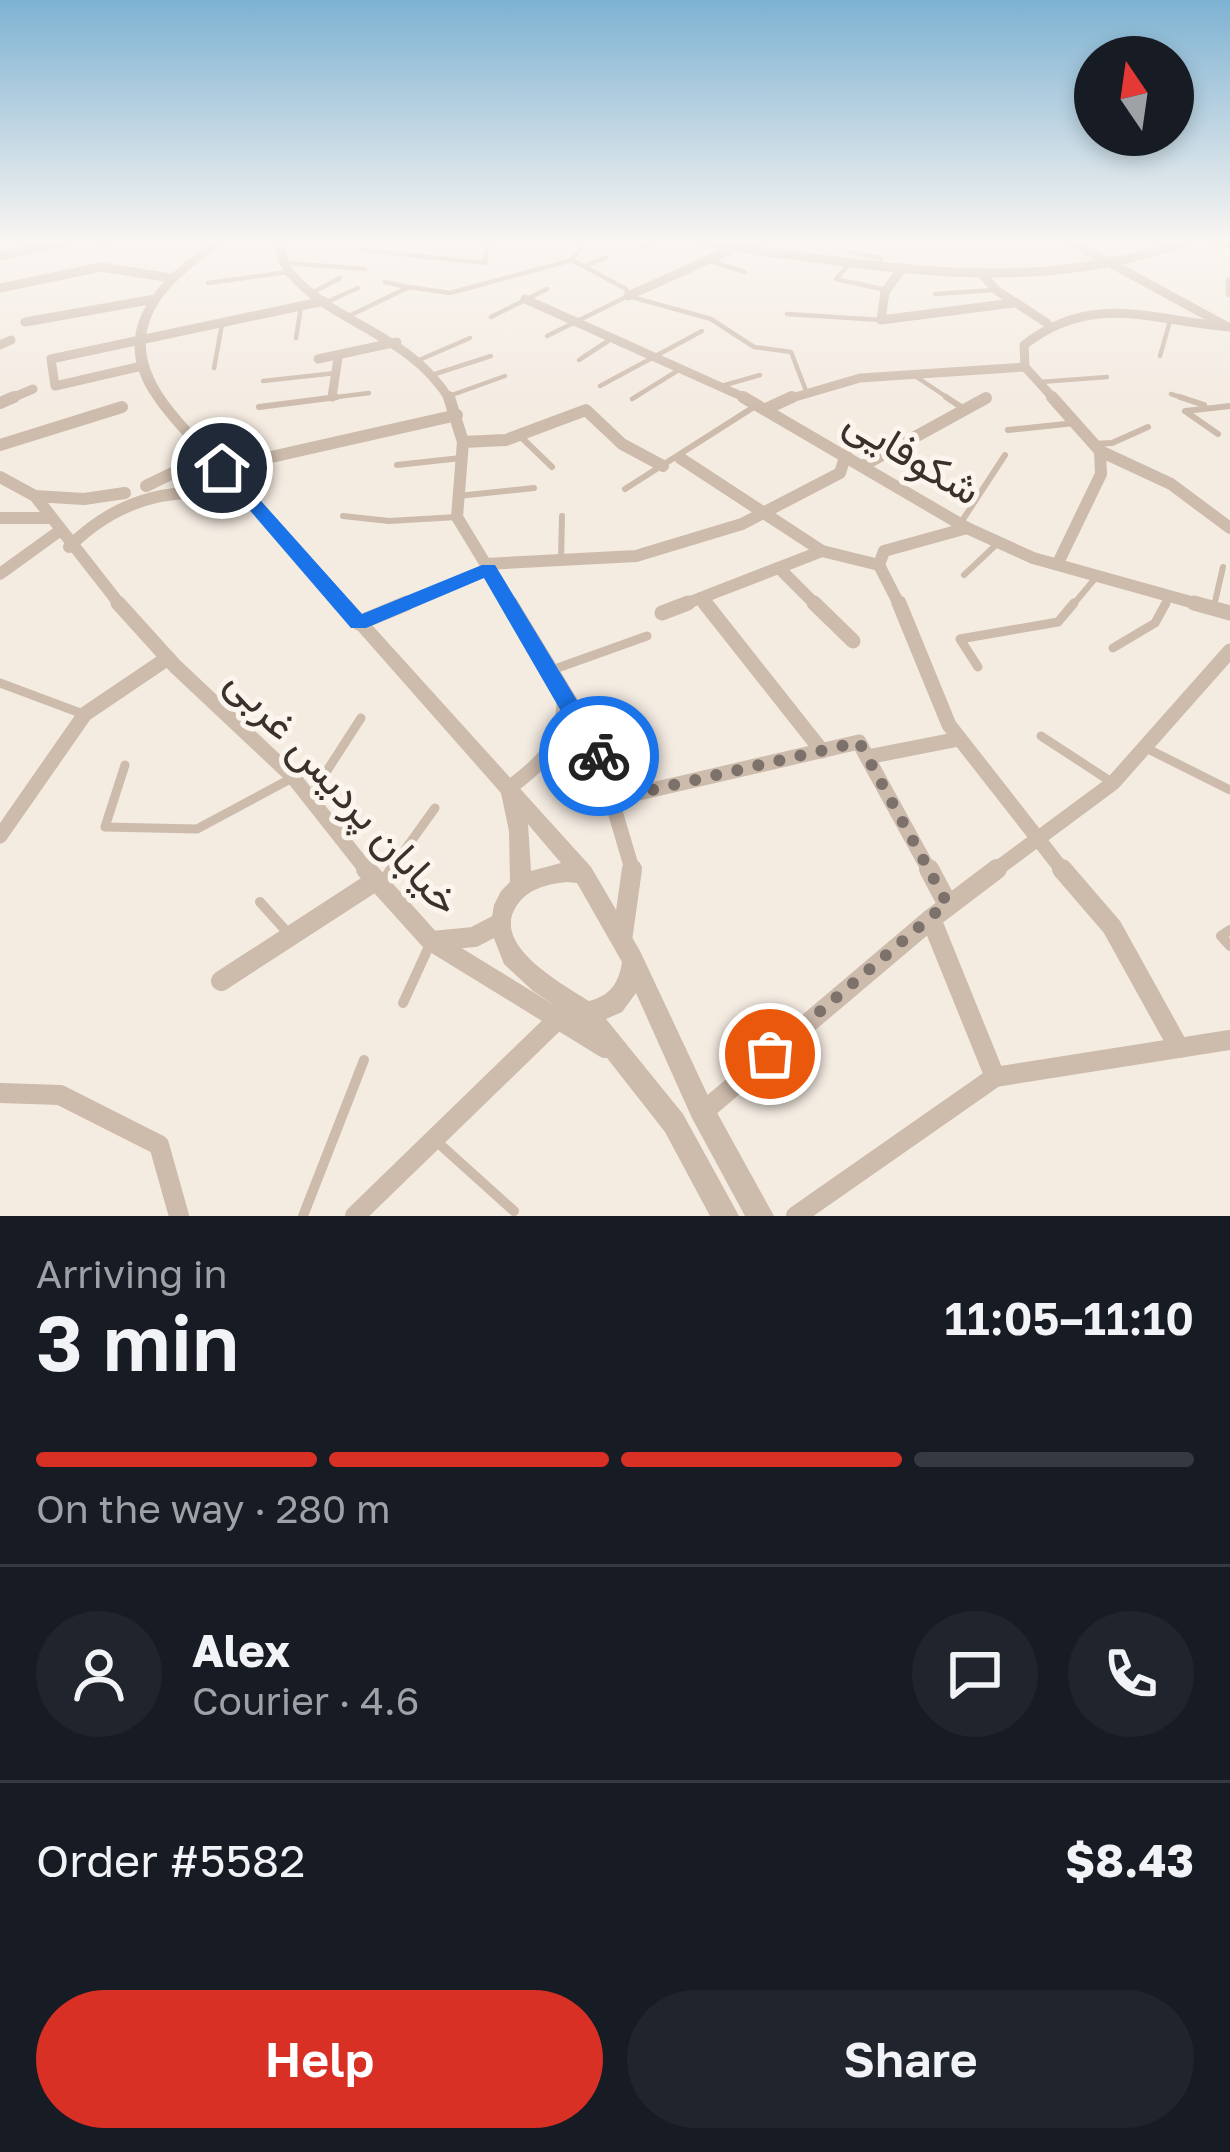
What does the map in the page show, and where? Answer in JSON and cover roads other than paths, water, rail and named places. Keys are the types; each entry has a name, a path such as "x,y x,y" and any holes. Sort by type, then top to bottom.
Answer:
{"street":[{"path":"885,297 881,320 1013,303"},
{"path":"1005,297 1047,323"},
{"path":"1173,297 1230,328"},
{"path":"142,365 55,386 51,359 301,307 321,298 397,342 432,375 457,415 463,442 457,517 594,741 634,877 628,951 632,977 616,1003 573,1015 356,1216"},
{"name":"شکوفایی","path":"524,298 646,358 763,406 998,542 1230,613"},
{"path":"25,322 155,299"},
{"path":"155,299 139,340 142,365 202,447 583,874 628,951 703,1112 760,1216"},
{"path":"1024,367 1024,345 1047,323 1079,312 1109,310 1230,328"},
{"path":"318,358 338,358 397,342"},
{"path":"332,398 338,358"},
{"path":"877,358 889,375"},
{"path":"763,406 806,388 889,375 1024,367 1097,448 1171,484 1230,528"},
{"path":"0,403 33,389"},
{"path":"864,465 986,398"},
{"path":"0,445 122,407"},
{"path":"463,442 519,435 586,410 622,444 663,466"},
{"path":"222,468 457,415"},
{"path":"34,496 113,496 181,469 202,447"},
{"path":"1058,563 1101,474 1097,448"},
{"path":"358,623 487,567 636,556 769,512 840,472 846,454"},
{"path":"680,458 822,551 879,565"},
{"name":"خیابان پردیس غربی","path":"0,477 34,496 69,547 168,658 293,777 377,884 431,941 573,1015"},
{"path":"69,547 115,505 156,491 244,494"},
{"path":"0,518 49,518"},
{"path":"964,526 884,551 879,565 959,739 1036,842 1112,927 1179,1048"},
{"path":"0,574 58,532"},
{"path":"662,613 822,551"},
{"path":"778,568 853,641"},
{"path":"701,598 822,751"},
{"path":"703,1112 947,903 1112,783 1148,749 1230,651"},
{"path":"0,836 85,714 168,658"},
{"path":"509,788 553,757 566,719 564,694"},
{"path":"867,758 959,739"},
{"path":"613,799 859,742 947,903"},
{"path":"509,788 519,831 520,884"},
{"path":"583,874 562,870 520,884 507,902 501,923 505,944 517,962 624,1060 674,1123 725,1216"},
{"path":"221,981 377,884"},
{"path":"931,919 995,1077"},
{"path":"431,941 474,937 501,923"},
{"path":"796,1216 995,1077 1230,1040"},
{"path":"0,1093 60,1095 159,1145 179,1216"}],"lane":[{"path":"321,298 326,297"},
{"path":"351,315 389,297"},
{"path":"491,317 527,297"},
{"path":"547,336 626,297"},
{"path":"631,297 711,319 754,347 791,352 806,388"},
{"path":"296,338 301,307"},
{"path":"787,314 881,320"},
{"path":"1160,356 1169,321"},
{"path":"214,368 222,324"},
{"path":"600,386 702,331"},
{"path":"417,361 470,338"},
{"path":"579,360 611,340"},
{"path":"432,375 491,356"},
{"path":"632,399 677,371"},
{"path":"263,381 336,373"},
{"path":"911,373 964,410"},
{"path":"718,387 760,375"},
{"path":"448,396 505,376"},
{"path":"1040,382 1107,377"},
{"path":"259,407 369,393"},
{"path":"1171,394 1209,407"},
{"path":"625,489 763,406"},
{"path":"1218,434 1185,411 1230,406"},
{"path":"1008,430 1075,423"},
{"path":"1097,448 1148,427"},
{"path":"519,435 552,467"},
{"path":"964,526 1005,455"},
{"path":"398,465 462,458"},
{"path":"456,496 534,488"},
{"path":"343,516 389,521 457,517"},
{"path":"561,560 562,516"},
{"path":"964,575 998,542"},
{"path":"1213,608 1223,567"},
{"path":"978,667 960,639 1058,622 1098,575"},
{"path":"1113,647 1155,623 1170,595"},
{"path":"552,670 647,636"},
{"path":"0,683 85,714"},
{"path":"309,798 361,718"},
{"path":"1041,736 1112,783"},
{"path":"1148,749 1230,790"},
{"path":"125,765 105,827 197,829 293,777"},
{"path":"377,884 435,808"},
{"path":"260,902 293,939"},
{"path":"1230,930 1221,936 1230,946"},
{"path":"404,1003 431,941"},
{"path":"303,1216 364,1060"},
{"path":"434,1140 514,1211"}]}
